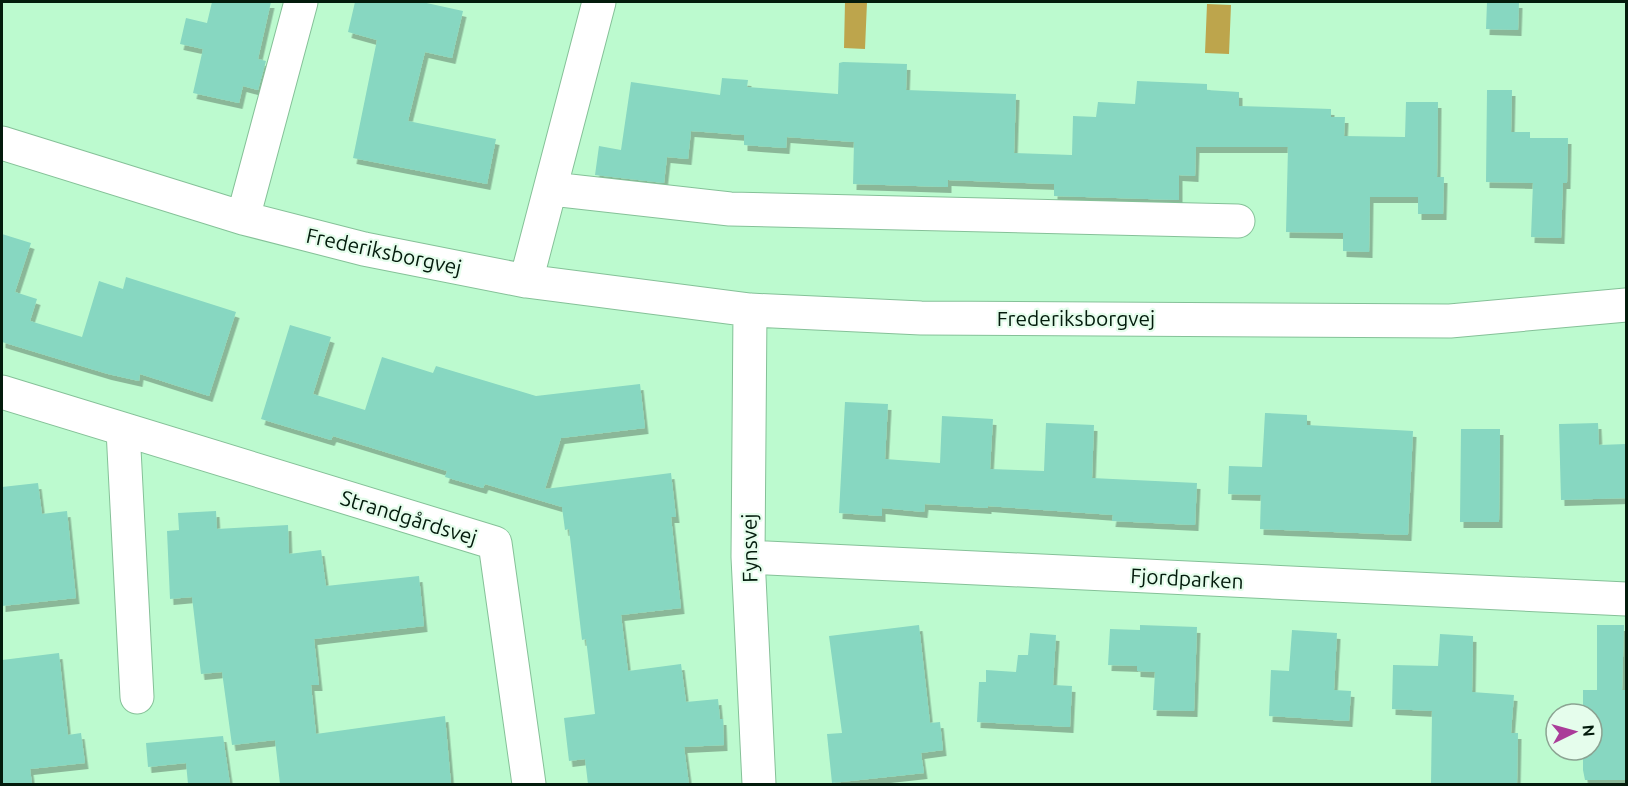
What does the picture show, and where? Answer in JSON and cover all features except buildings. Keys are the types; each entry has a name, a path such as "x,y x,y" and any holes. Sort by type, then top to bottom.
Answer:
{"street":[{"path":"243,218 301,2"},
{"path":"526,281 552,189 599,2"},
{"name":"Frederiksborgvej","path":"2,143 243,218 364,249 526,281 750,310 921,318 1450,321 1626,305"},
{"path":"552,189 730,209 1238,221"},
{"name":"Fynsvej","path":"750,310 748,557 759,784"},
{"name":"Strandgårdsvej","path":"2,392 495,543 529,784"},
{"path":"123,430 137,696"},
{"name":"Fjordparken","path":"748,557 1626,599"}],"shaded area":[{"path":"845,2 867,2 865,49 844,48"},
{"path":"1207,4 1231,5 1229,54 1205,53"}]}
